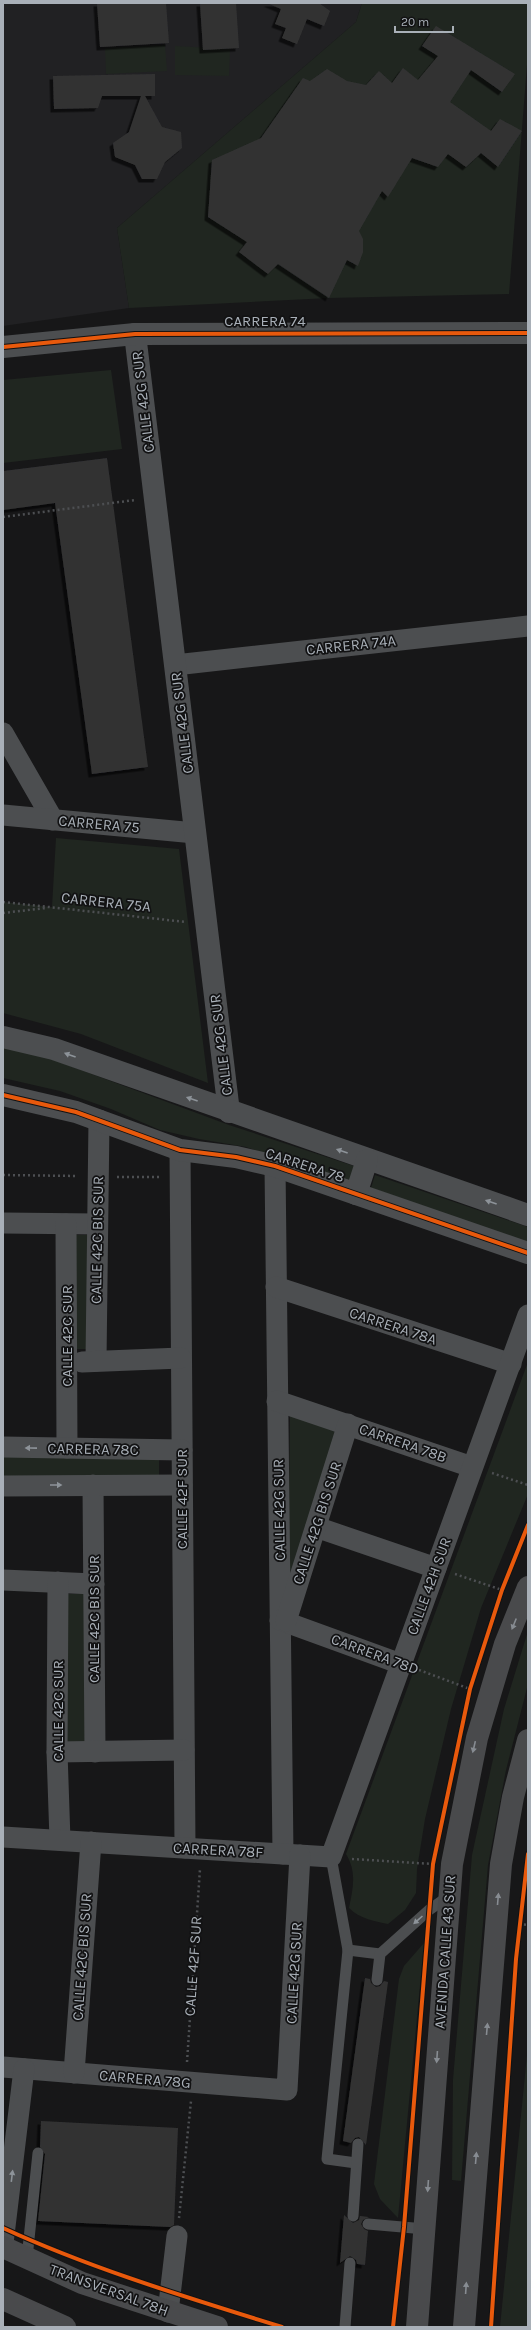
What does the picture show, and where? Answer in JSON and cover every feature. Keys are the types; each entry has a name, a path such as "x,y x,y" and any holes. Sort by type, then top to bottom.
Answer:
{"main road":[{"name":"AVENIDA CALLE 43 SUR","path":"417,2327 449,1896 459,1822 476,1738 506,1644 528,1587"},
{"path":"464,2327 501,1864 513,1797 528,1740"},
{"name":"TRANSVERSAL 78H","path":"3,2247 82,2283 217,2327"},
{"path":"3,2299 42,2322 65,2327"}],"street":[{"name":"CARRERA 74","path":"3,347 135,334 528,333"},
{"name":"CALLE 42G SUR","path":"135,334 229,1112"},
{"name":"CARRERA 74A","path":"175,665 528,626"},
{"path":"3,733 53,820"},
{"name":"CARRERA 75","path":"3,815 195,833"},
{"name":"CARRERA 78","path":"3,1037 54,1049 229,1112 528,1215"},
{"name":"CARRERA 78","path":"3,1095 50,1104 99,1120 180,1150 236,1157 275,1166 528,1253"},
{"name":"CALLE 42C BIS SUR","path":"96,1361 99,1120"},
{"name":"CALLE 42F SUR","path":"180,1150 184,1750 193,1849"},
{"path":"356,1194 367,1160"},
{"name":"CALLE 42G SUR","path":"275,1166 277,1401 291,1855 287,2090"},
{"path":"3,1223 97,1224"},
{"name":"CALLE 42C SUR","path":"66,1224 67,1448"},
{"name":"CARRERA 78A","path":"276,1287 511,1364"},
{"name":"CALLE 42H SUR","path":"331,1857 528,1314"},
{"path":"67,1362 181,1358"},
{"name":"CARRERA 78B","path":"277,1401 472,1467"},
{"name":"CALLE 42G BIS SUR","path":"283,1621 316,1527 348,1424"},
{"name":"CARRERA 78C","path":"3,1447 182,1450"},
{"name":"CALLE 42C BIS SUR","path":"93,1485 95,1752"},
{"path":"3,1486 182,1485"},
{"path":"316,1527 436,1568"},
{"path":"3,1580 94,1584"},
{"name":"CALLE 42C SUR","path":"58,1582 57,1752 60,1840"},
{"name":"CARRERA 78D","path":"283,1621 401,1664"},
{"path":"57,1752 184,1750"},
{"name":"CARRERA 78F","path":"3,1837 331,1857"},
{"name":"CALLE 42C BIS SUR","path":"74,2073 91,1842"},
{"name":"CARRERA 78G","path":"3,2067 287,2090"},
{"path":"3,2243 24,2069"},
{"path":"168,2312 177,2236"}],"lane":[{"path":"331,1857 348,1950 327,2159 356,2162"},
{"path":"377,1980 380,1954 429,1910 449,1896"},
{"path":"348,1950 380,1954"},
{"path":"353,2216 358,2144"},
{"path":"27,2258 38,2152"},
{"path":"368,2224 424,2229"},
{"path":"345,2327 350,2264"}],"path":[{"path":"3,517 154,497"},
{"path":"3,913 52,907"},
{"path":"3,1175 180,1177"},
{"path":"472,1467 528,1485"},
{"path":"436,1568 502,1590"},
{"path":"500,1598 505,1583"},
{"path":"468,1696 472,1681"},
{"path":"433,1871 435,1856"},
{"path":"331,1857 433,1864"},
{"path":"519,1931 520,1916"},
{"path":"520,1924 528,1926"}],"shaded area":[{"path":"3,3 362,3 356,22 117,228 129,308 3,326"},
{"path":"362,3 528,3 528,52 509,294 329,298 129,308 117,228 356,22"},
{"path":"165,45 167,71 106,74 105,48"},
{"path":"175,46 230,49 229,76 175,75"},
{"path":"111,370 122,449 3,463 3,380"},
{"path":"56,838 179,849 208,1083 81,1034 3,1013 3,902 52,907"},
{"path":"3,1047 46,1057 229,1125 354,1166 349,1183 246,1147 199,1139 160,1130 111,1109 60,1091 3,1078"},
{"path":"375,1175 528,1227 528,1243 371,1188"},
{"path":"71,1235 92,1235 93,1349 72,1349"},
{"path":"528,1362 528,1494 481,1608 451,1709 425,1819 417,1869 416,1893 405,1910 388,1924 372,1921 358,1915 349,1908 353,1887 353,1874 352,1867 346,1854"},
{"path":"290,1413 342,1429 288,1589"},
{"path":"3,1455 159,1456 159,1478 3,1477"},
{"path":"65,1594 87,1594 87,1743 66,1743"},
{"path":"528,1631 528,1684 506,1770 488,1865 461,2181 452,2180 453,2080 472,1855 504,1709"},
{"path":"424,1943 398,2218 380,2199 374,2184 399,1979 404,1966"},
{"path":"528,2045 528,2327 500,2327"}],"building":[{"path":"97,3 166,3 169,43 100,47"},
{"path":"200,3 236,3 239,48 203,50"},
{"path":"267,3 319,3 330,11 324,26 307,19 297,44 282,38 286,28 275,24 281,9"},
{"path":"436,26 515,74 502,92 471,70 450,102 491,131 500,119 522,131 498,167 481,153 466,167 448,154 438,167 412,158 388,197 382,191 359,231 363,239 363,252 358,266 347,260 329,298 278,264 268,274 239,252 247,242 208,217 212,160 261,138 303,78 310,81 327,69 347,81 366,85 379,71 392,83 403,68 418,80 438,56 422,46"},
{"path":"155,74 155,96 145,96 162,127 181,132 182,148 165,162 157,179 142,179 135,165 115,157 113,143 129,132 141,96 102,96 98,108 54,109 53,76"},
{"path":"107,458 148,767 92,774 55,503 3,510 3,471"},
{"path":"365,1978 370,1979 371,1983 376,1987 380,1986 384,1981 388,1982 366,2145 359,2137 355,2138 351,2143 343,2141"},
{"path":"41,2121 178,2128 174,2225 170,2227 38,2221 45,2154 40,2147"},
{"path":"344,2215 353,2223 359,2220 360,2216 369,2217 363,2220 361,2224 364,2229 368,2231 365,2265 357,2264 356,2260 350,2256 340,2263"}],"cycle path":[{"path":"3,347 135,334 528,333"},
{"path":"3,1095 76,1112 180,1150 236,1157 275,1166 528,1253"},
{"path":"393,2327 404,2227 433,1864 470,1689 502,1590 528,1525"},
{"path":"491,2327 516,1959 528,1854"},
{"path":"3,2228 106,2270 176,2294 282,2327"}]}
